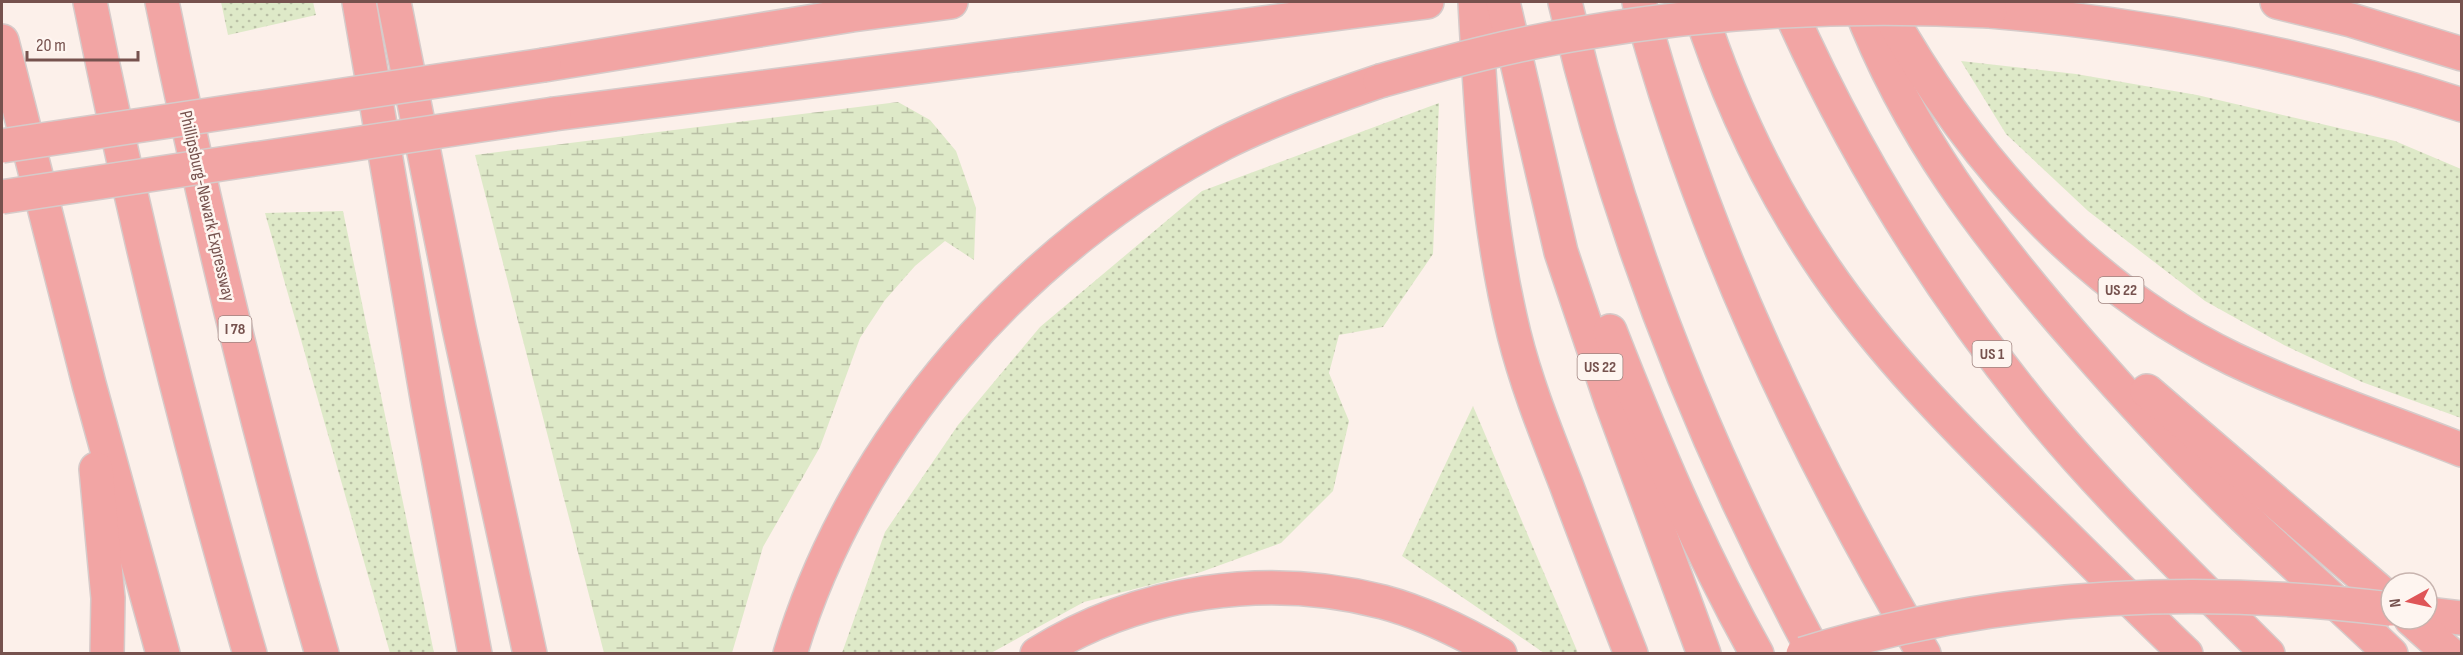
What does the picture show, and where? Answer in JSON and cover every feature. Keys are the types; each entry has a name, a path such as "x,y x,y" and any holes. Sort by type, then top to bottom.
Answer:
{"highway":[{"path":"90,2 128,182 189,436 250,654"},
{"name":"Phillipsburg-Newark Expressway","path":"162,2 233,320 299,575 322,654"},
{"path":"359,2 428,404 475,654"},
{"path":"394,2 457,316 530,654"},
{"path":"2,146 544,66 852,15 951,2"},
{"path":"2,197 554,114 1427,2"},
{"path":"1475,2 1488,191 1495,242 1515,336 1542,423 1630,654"},
{"path":"1503,2 1520,74 1569,220 1652,436 1698,539 1757,654"},
{"path":"1565,2 1609,170 1672,350 1754,538 1815,654"},
{"path":"1639,2 1694,181 1751,321 1817,461 1924,654"},
{"path":"1697,2 1725,81 1754,148 1789,214 1848,301 1897,361 1967,437 2186,654"},
{"name":"US 1","path":"1786,2 1814,63 1877,181 1951,297 1991,353 2032,405 2100,483 2268,654"},
{"path":"1858,2 1886,67 1927,141 1967,205 2006,257 2123,392 2210,484 2391,654"},
{"name":"US 22","path":"1882,2 1920,69 1985,158 2049,229 2100,274 2179,330 2233,358 2462,450"},
{"path":"2277,2 2351,20 2462,54"},
{"path":"790,654 819,575 880,456 962,349 1008,300 1056,256 1111,213 1166,176 1224,143 1288,114 1380,81 1507,48 1582,33 1667,21 1755,12 1823,9 1990,11 2081,19 2212,39 2343,69 2462,105"},
{"path":"2,41 89,384 163,654"},
{"name":"US 22","path":"1520,74 1561,252 1611,401 1704,654"},
{"path":"2045,303 2379,591"},
{"path":"89,384 108,598 107,654"},
{"path":"1037,654 1084,628 1150,604 1213,591 1281,587 1325,591 1386,603 1447,627 1500,654"},
{"path":"1803,654 1862,637 1955,616 2043,603 2089,599 2234,598 2379,608"},
{"path":"2439,615 2462,618"},
{"path":"2424,631 2450,654"}],"green space":[{"path":"221,2 313,2 316,15 228,35"},
{"path":"1961,61 2076,74 2197,95 2395,141 2461,169 2461,418 2362,382 2284,345 2205,301 2088,211 2006,134"},
{"path":"898,102 930,120 956,151 976,208 974,260 945,241 915,266 885,300 860,338 820,447 763,547 732,653 604,653 475,155"},
{"path":"1439,103 1433,254 1383,327 1339,335 1329,373 1349,421 1333,491 1281,543 1201,572 1084,602 991,653 842,653 885,532 958,425 1040,327 1202,191"},
{"path":"343,211 434,653 390,653 265,213"},
{"path":"1473,406 1578,653 1544,653 1402,556"}]}
